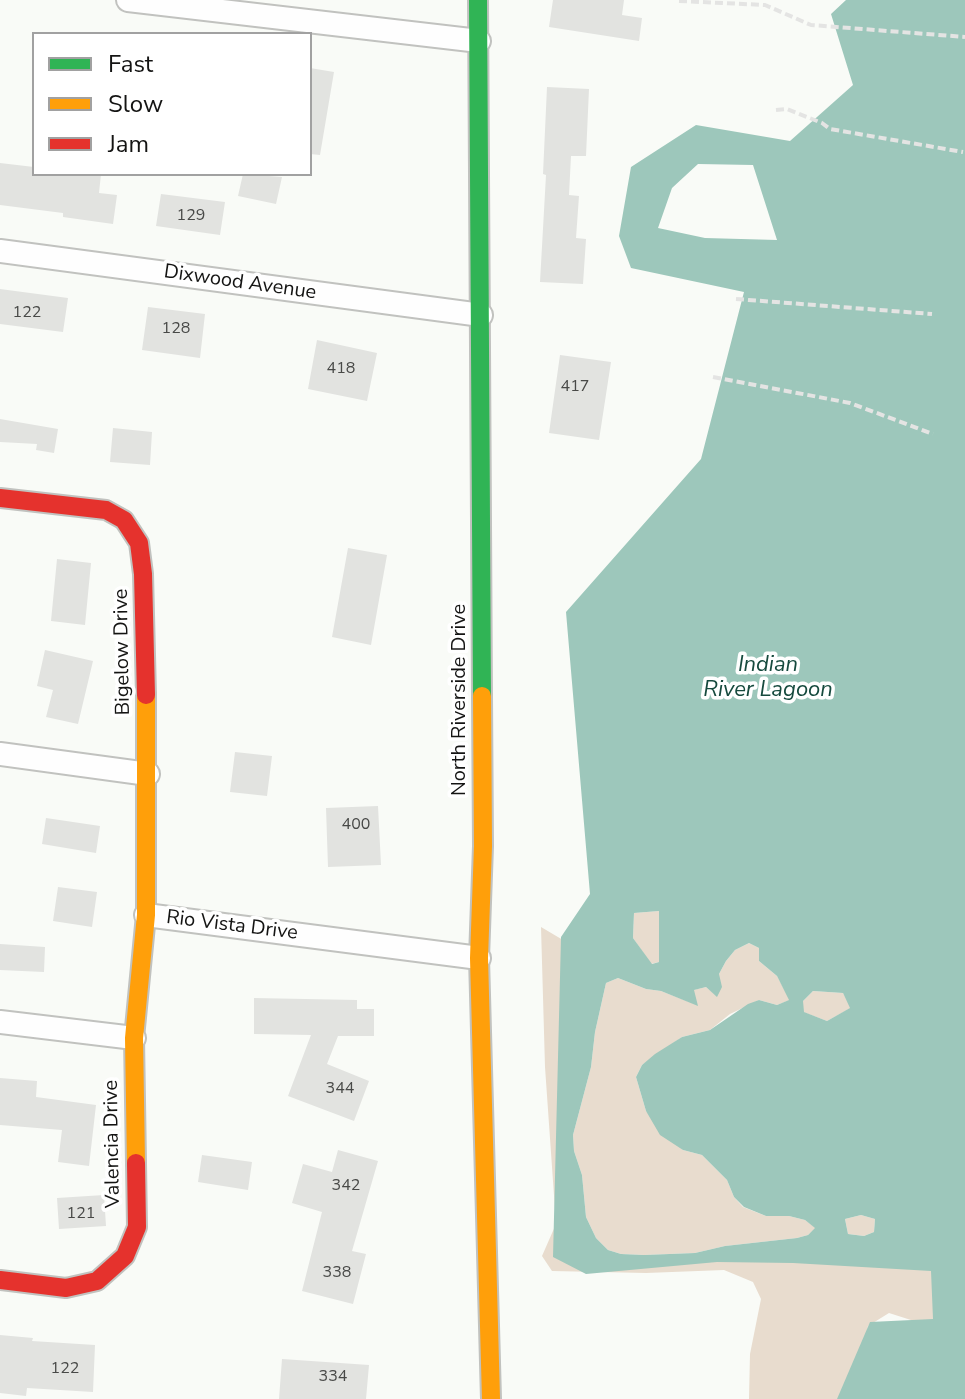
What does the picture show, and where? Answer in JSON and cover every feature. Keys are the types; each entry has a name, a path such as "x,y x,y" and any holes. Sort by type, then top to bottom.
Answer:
{"street":[{"path":"128,0 479,41"},
{"name":"North Riverside Drive","path":"478,0 483,846 479,958 491,1399"},
{"name":"Dixwood Avenue","path":"0,251 481,315"},
{"name":"Bigelow Drive","path":"0,498 106,510 124,520 139,543 143,574 148,774 146,915"},
{"path":"0,754 148,774"},
{"name":"Rio Vista Drive","path":"134,1038 146,915 479,958"},
{"path":"0,1022 134,1038"},
{"name":"Valencia Drive","path":"0,1280 66,1288 97,1281 125,1256 137,1227 134,1038"}],"path":[{"path":"679,1 765,5 811,25 965,37"},
{"path":"776,110 787,109 830,129 963,152"},
{"path":"736,299 932,314"},
{"path":"713,377 850,403 933,434"}],"shaded area":[{"path":"659,911 659,962 651,964 633,938 634,913"},
{"path":"541,927 563,940 563,1133 576,1219 604,1260 726,1257 933,1269 936,1328 889,1313 868,1326 853,1399 749,1399 750,1354 761,1299 753,1282 724,1270 646,1273 552,1271 542,1256 556,1224 545,1067"},
{"path":"749,943 759,948 759,961 777,976 790,1000 777,1005 759,1000 730,1014 710,1030 682,1037 642,1065 636,1077 646,1111 683,1150 702,1155 727,1180 734,1197 743,1207 766,1216 805,1220 816,1228 808,1235 797,1238 725,1246 695,1253 644,1255 608,1250 596,1238 586,1217 582,1175 574,1151 573,1135 591,1067 606,983 618,978 697,1005 693,990 706,987 717,996 719,974 726,961 735,950"},
{"path":"813,991 843,993 851,1008 827,1021 803,1012 803,1001"},
{"path":"861,1215 875,1219 874,1232 864,1236 848,1234 845,1219"}],"water":[{"name":"Indian River Lagoon","path":"846,0 965,0 965,1399 837,1399 870,1322 933,1319 931,1271 717,1262 586,1274 553,1257 561,937 590,894 566,612 701,459 744,292 631,268 619,236 631,167 696,125 790,141 853,85 831,14","holes":["698,164 753,165 777,240 705,238 658,228 672,188","659,911 659,962 652,964 633,938 634,913","749,943 759,948 759,961 777,976 789,1000 777,1005 759,1000 748,1004 710,1030 682,1037 655,1054 642,1065 636,1077 646,1111 660,1135 683,1150 702,1155 727,1180 734,1197 744,1207 766,1216 805,1220 815,1228 808,1235 797,1238 725,1246 695,1253 644,1255 608,1250 596,1238 586,1217 582,1175 574,1151 573,1135 591,1067 606,983 618,978 698,1006 694,990 706,987 717,997 722,987 719,974 735,950","813,991 843,993 850,1008 827,1021 804,1012 803,1001","861,1215 875,1219 874,1232 864,1236 848,1234 845,1219"]}],"building":[{"path":"553,0 624,0 622,15 642,18 639,41 549,27"},
{"path":"312,68 334,72 320,155 312,154"},
{"path":"547,87 589,89 586,156 571,156 569,195 579,196 576,238 586,239 583,284 540,282"},
{"path":"0,163 32,167 32,176 101,176 99,193 117,195 113,224 63,217 63,213 0,205"},
{"path":"243,176 282,177 276,204 238,196"},
{"path":"161,194 225,202 220,235 156,226"},
{"path":"0,289 68,298 63,332 0,324"},
{"path":"148,307 205,314 200,358 142,350"},
{"path":"317,340 377,353 367,401 308,389"},
{"path":"560,355 611,362 599,440 549,433"},
{"path":"0,419 58,429 54,453 36,450 37,444 0,442"},
{"path":"113,428 152,432 150,465 110,462"},
{"path":"348,548 387,555 371,645 332,637"},
{"path":"57,559 91,563 85,625 51,621"},
{"path":"45,650 93,661 78,724 46,717 53,690 37,686"},
{"path":"235,752 272,756 267,796 230,792"},
{"path":"378,806 381,865 328,867 326,808"},
{"path":"46,818 100,826 96,853 42,844"},
{"path":"58,887 97,892 92,927 53,921"},
{"path":"0,944 45,947 44,972 0,970"},
{"path":"254,998 357,1000 357,1009 374,1009 374,1036 338,1036 327,1064 369,1081 354,1121 288,1096 311,1035 254,1034"},
{"path":"0,1078 37,1081 36,1097 96,1105 89,1166 58,1162 62,1130 0,1125"},
{"path":"338,1150 378,1161 352,1251 366,1254 353,1304 302,1291 322,1212 292,1203 303,1164 332,1172"},
{"path":"202,1155 252,1162 248,1190 198,1182"},
{"path":"104,1195 106,1226 59,1229 57,1198"},
{"path":"0,1335 33,1338 32,1341 95,1345 93,1392 27,1388 26,1396 0,1393"},
{"path":"282,1359 369,1365 366,1399 279,1399"}],"traffic: fast":[{"path":"478,0 482,696"}],"traffic: slow":[{"path":"136,1163 134,1038 146,915 146,695"},
{"path":"482,696 483,846 479,958 491,1399"}],"traffic: jam":[{"path":"0,498 106,510 124,520 139,543 143,574 146,695"},
{"path":"0,1280 66,1288 97,1281 125,1256 137,1227 136,1163"}]}
